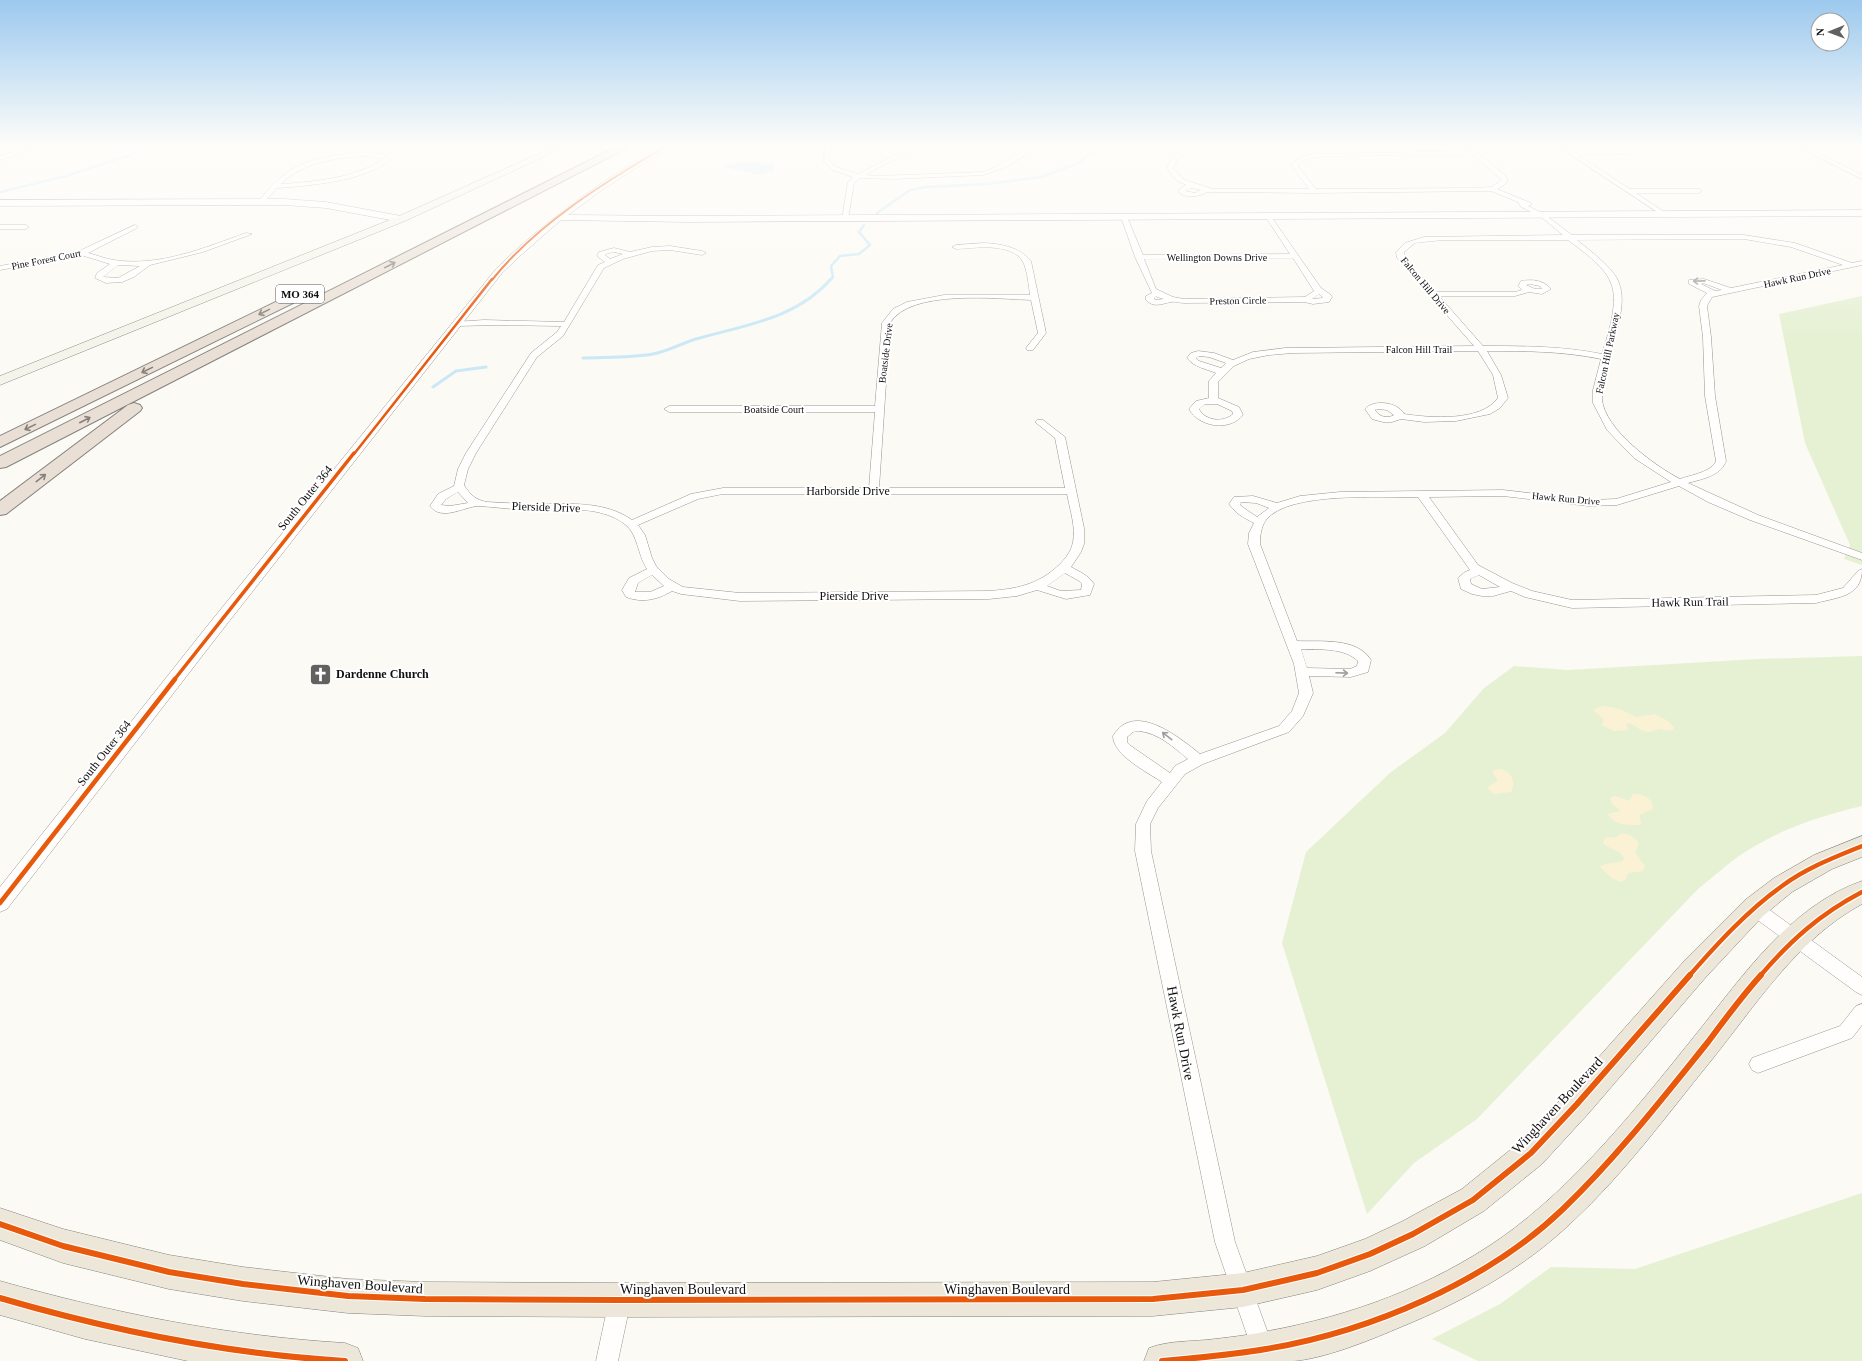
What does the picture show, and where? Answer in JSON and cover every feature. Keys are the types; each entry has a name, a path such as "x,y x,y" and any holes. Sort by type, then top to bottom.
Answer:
{"highway":[{"path":"442,225 471,211"},
{"name":"MO 364","path":"0,463 499,211"},
{"name":"MO 364","path":"0,442 296,296"},
{"path":"0,510 129,410 244,340"}],"main road":[{"path":"0,381 420,211"},
{"name":"Winghaven Boulevard","path":"0,1224 63,1246 162,1271 243,1284 348,1296 425,1299 620,1300 1153,1299 1243,1290 1318,1272 1370,1254 1413,1234 1473,1200 1530,1153 1577,1104 1696,968 1754,908 1783,885 1817,865 1862,846"},
{"path":"1162,1361 1265,1356 1342,1332 1425,1301 1496,1262 1556,1216 1605,1165 1757,980 1796,938 1822,916 1852,896 1862,892"},
{"path":"0,1298 59,1316 184,1343 272,1356 345,1361"}],"street":[{"path":"356,211 401,219"},
{"name":"South Outer 364","path":"0,903 214,628 499,271 522,247 569,211"},
{"path":"844,219 845,211"},
{"name":"Falcon Hill Parkway","path":"1531,211 1540,214 1599,262 1615,280 1618,294 1616,314 1599,386 1598,401 1604,419 1615,434 1637,455 1679,483 1710,500 1744,515 1862,558"},
{"path":"1659,211 1664,214"},
{"path":"560,217 619,219 844,219 1862,213"},
{"name":"Preston Circle","path":"1124,217 1139,257 1153,290 1156,293 1149,298 1153,302 1167,302 1171,299 1184,301 1304,299 1313,302 1326,300 1328,297 1319,292 1268,216"},
{"path":"0,227 26,227"},
{"name":"Pine Forest Court","path":"0,268 81,253 111,240 135,227"},
{"path":"81,253 116,264 148,263 207,249 248,234"},
{"name":"Falcon Hill Drive","path":"1399,416 1420,418 1456,418 1487,413 1496,408 1503,398 1497,375 1481,349 1401,258 1400,252 1402,248 1415,241 1442,238 1744,237 1772,240 1857,264"},
{"path":"956,247 994,245 1012,250 1022,255 1029,266 1042,332 1030,348"},
{"path":"477,503 463,495 458,485 463,470 481,437 534,355 560,334 601,267 629,254 661,248 702,253"},
{"name":"Wellington Downs Drive","path":"1139,257 1295,256"},
{"path":"116,264 100,275 99,278 111,280 126,278 136,274 148,263"},
{"name":"Hawk Run Drive","path":"1265,1356 1225,1242 1143,851 1143,824 1152,804 1172,782 1180,770 1198,760 1284,729 1298,713 1306,693 1303,672 1254,544 1255,532 1259,522 1276,507 1300,499 1340,495 1503,493 1589,503 1617,502 1711,472 1719,468 1721,461 1710,396 1707,337 1703,306 1709,295 1857,264"},
{"name":"Hawk Run Drive","path":"1714,294 1692,282 1704,281 1731,290"},
{"path":"1432,294 1515,294 1529,290"},
{"name":"Boatside Drive","path":"874,491 886,323 891,315 898,308 922,300 940,298 1035,298"},
{"path":"457,324 479,327 508,327 520,324 565,324"},
{"name":"Falcon Hill Trail","path":"1214,401 1213,381 1233,363 1246,357 1262,353 1293,350 1540,348 1575,351 1606,357"},
{"path":"1223,372 1196,363 1191,356 1194,354 1203,353 1233,363"},
{"name":"Boatside Court","path":"669,409 879,409"},
{"name":"Pierside Drive","path":"460,487 443,495 438,500 436,506 440,509 451,509 477,503 512,506 582,508 604,511 621,516 632,524 642,538 646,558 653,570 672,586 681,590 748,597 989,595 1025,590 1037,586 1064,567 1072,558 1078,544 1079,528 1070,491 1060,437 1040,422"},
{"name":"Harborside Drive","path":"632,524 695,496 723,491 1070,491"},
{"name":"Hawk Run Trail","path":"1422,494 1474,567 1511,588 1547,599 1572,604 1780,601 1816,599 1847,591 1862,573"},
{"path":"1259,522 1237,508 1234,504 1238,499 1246,498 1259,500 1276,507"},
{"path":"1037,586 1060,595 1070,596 1086,592 1088,584 1083,578 1064,567"},
{"path":"653,570 633,581 628,590 630,594 645,597 661,593 672,586"},
{"path":"1481,570 1464,578 1465,586 1472,591 1492,593 1511,588"},
{"path":"1293,645 1339,647 1355,651 1365,660 1363,669 1351,674 1303,672"},
{"path":"1172,782 1126,750 1120,743 1120,736 1131,728 1146,727 1162,732 1198,760"},
{"path":"1754,908 1862,987"},
{"path":"1758,1064 1846,1032 1862,1012"},
{"path":"607,1361 620,1300"}],"green space":[{"path":"1862,296 1862,565 1844,559 1850,545 1805,443 1779,314"},
{"path":"1862,656 1862,806 1798,825 1767,839 1739,856 1698,889 1477,1119 1414,1163 1367,1214 1282,943 1306,852 1391,772 1445,733 1484,688 1514,666 1568,670 1758,659"},
{"path":"1862,1193 1862,1361 1478,1361 1432,1339 1500,1304 1551,1267 1635,1269"}],"sand":[{"path":"1604,706 1620,709 1636,717 1655,714 1668,721 1674,727 1673,730 1660,729 1646,732 1626,723 1628,730 1614,731 1602,725 1604,719 1594,711 1596,708"},
{"path":"1501,769 1508,773 1512,778 1513,784 1511,792 1494,794 1487,787 1498,781 1493,773 1493,770"},
{"path":"1633,794 1647,797 1653,805 1653,809 1639,815 1641,823 1639,825 1621,824 1610,818 1608,814 1621,811 1612,804 1610,798 1615,796 1629,801"},
{"path":"1622,833 1630,835 1637,841 1638,846 1635,852 1645,866 1643,871 1628,873 1625,880 1621,882 1613,879 1600,867 1605,864 1624,860 1622,854 1603,843 1605,838 1616,837"}],"waterway":[{"path":"877,213 881,211"},
{"path":"831,279 833,277 831,266 840,256 859,254 870,245 859,232 864,225"},
{"path":"583,358 627,357 653,354 696,339 769,319 802,303 831,279"},
{"path":"433,387 456,371 486,367"}],"cycle path":[{"path":"0,903 210,634 499,271 536,235 568,211"},
{"path":"0,1224 63,1246 169,1272 243,1284 348,1296 425,1299 620,1300 1153,1299 1243,1290 1317,1273 1370,1254 1413,1234 1473,1200 1531,1153 1577,1104 1696,968 1754,908 1783,885 1823,862 1862,846"},
{"path":"1162,1361 1215,1357 1268,1349 1320,1338 1371,1322 1420,1302 1468,1278 1513,1249 1559,1212 1602,1168 1633,1133 1775,958 1816,920 1838,905 1862,892"},
{"path":"0,1298 128,1332 214,1348 257,1354 345,1361"}],"place":[{"name":"Dardenne Church","path":"321,674"}]}
